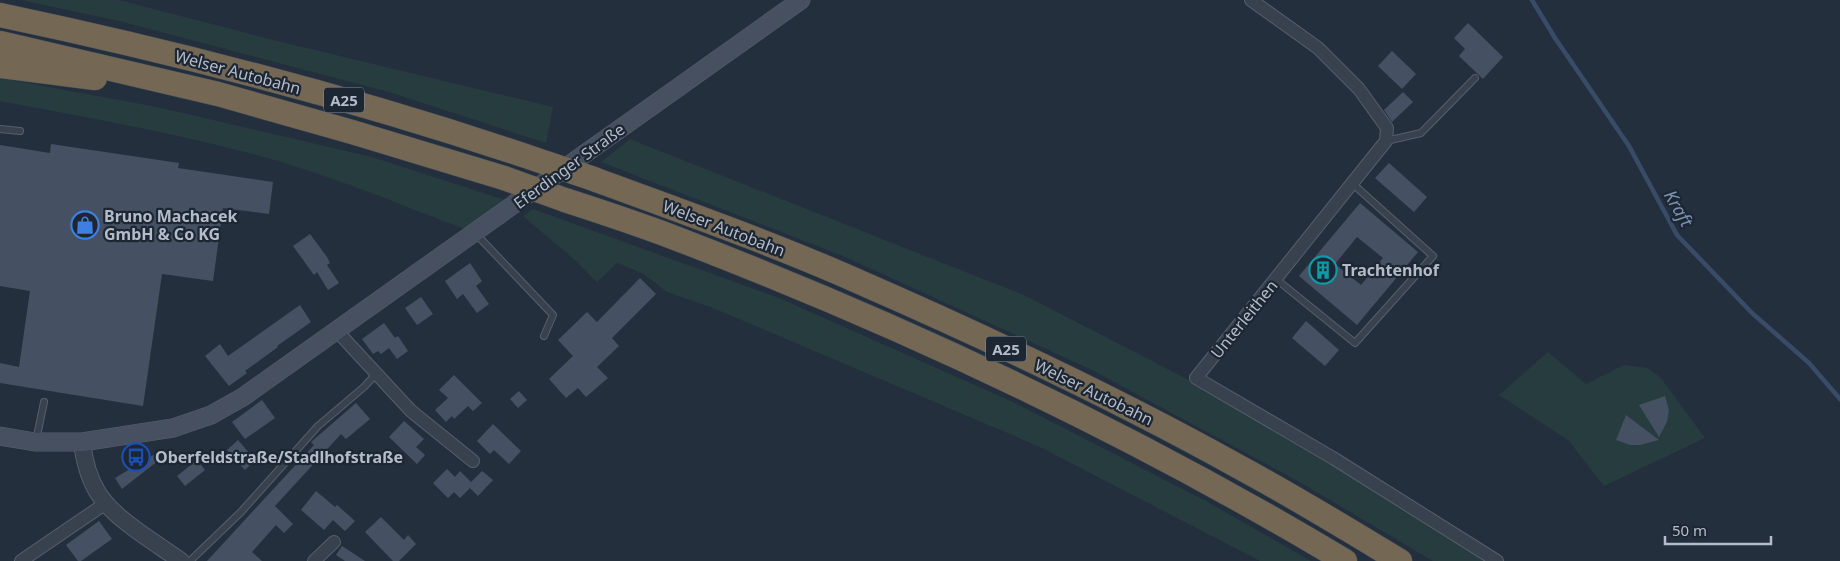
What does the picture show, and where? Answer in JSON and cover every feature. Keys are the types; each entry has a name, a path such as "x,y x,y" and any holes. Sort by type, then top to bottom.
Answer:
{"highway":[{"name":"Welser Autobahn","path":"0,15 157,50 318,92 529,157 729,229 862,283 980,336 1118,403 1241,468 1400,561"},
{"name":"Welser Autobahn","path":"0,43 218,94 352,132 504,178 684,242 813,294 946,352 1109,431 1225,491 1345,561"},
{"path":"0,66 218,94"}],"main road":[{"name":"Eferdinger Straße","path":"0,436 35,442 82,442 173,428 211,415 243,397 801,0"}],"street":[{"path":"1251,0 1318,48 1359,89 1387,128 1386,141"},
{"name":"Unterleithen","path":"1386,141 1196,378 1333,458 1498,561"},
{"path":"336,330 411,411 473,461"},
{"path":"82,442 85,463 98,494 130,524 180,561"},
{"path":"21,561 106,503"},
{"path":"314,561 334,542"}],"lane":[{"path":"1386,141 1421,133 1475,78"},
{"path":"0,129 20,131"},
{"path":"1276,279 1355,343 1433,256 1353,184"},
{"path":"475,233 552,315 544,336"},
{"path":"190,561 240,512 318,426 364,387 376,374"},
{"path":"35,442 44,402"}],"green space":[{"path":"21,0 119,0 269,39 553,107 546,143 389,92 123,22"},
{"path":"0,78 157,107 372,157 505,200 464,229 333,179 253,154 158,132 0,101"},
{"path":"630,139 1026,296 1185,378 1364,482 1489,561 1433,561 1296,480 1092,370 843,256 601,162"},
{"path":"533,209 779,298 1013,402 1206,501 1311,561 1260,561 1038,446 713,308 667,292 642,273 617,263 597,282 576,261 523,216"},
{"path":"1548,352 1586,384 1624,365 1648,368 1661,378 1705,438 1604,486 1568,440 1499,395"}],"building":[{"path":"1468,23 1503,57 1483,79 1459,56 1465,49 1454,38"},
{"path":"1392,51 1416,74 1402,89 1378,66"},
{"path":"1403,92 1413,102 1392,122 1384,110"},
{"name":"Bruno Machacek GmbH & Co KG","path":"51,144 179,163 178,168 273,182 269,214 223,208 213,281 162,274 143,406 0,383 0,363 19,367 30,291 0,286 0,145 50,153"},
{"path":"1389,163 1427,197 1414,212 1375,178"},
{"name":"Trachtenhof","path":"1360,203 1418,252 1357,325 1299,276","holes":["1357,237 1383,258 1361,285 1335,264"]},
{"path":"310,234 327,257 330,263 327,265 339,283 328,290 317,272 314,275 293,246"},
{"path":"470,263 482,281 476,286 489,304 477,313 463,294 457,299 445,281"},
{"path":"640,278 656,294 612,338 619,346 597,367 608,378 586,397 578,388 566,398 549,379 573,356 558,340 587,312 597,322"},
{"path":"421,297 433,314 417,325 405,308"},
{"path":"300,305 311,322 277,346 245,371 247,373 229,386 205,356 220,344 228,356"},
{"path":"1306,321 1339,350 1325,366 1292,338"},
{"path":"384,323 395,338 398,336 408,351 397,359 389,348 381,354 378,351 373,354 362,339"},
{"path":"454,375 482,403 473,411 468,406 454,419 452,416 446,422 435,410 448,398 439,390"},
{"path":"519,391 527,400 518,408 510,399"},
{"path":"1665,396 1669,410 1667,422 1659,437 1639,405"},
{"path":"262,400 275,418 245,439 232,422"},
{"path":"356,403 370,419 346,439 341,434 275,506 293,524 284,533 276,525 252,552 262,561 207,561 314,445 311,442"},
{"path":"1626,415 1659,440 1640,445 1630,445 1616,440"},
{"path":"404,421 424,439 416,447 425,455 417,464 389,437"},
{"path":"493,424 521,451 509,464 494,450 490,454 477,441"},
{"path":"238,440 255,460 245,470 227,450"},
{"path":"155,454 159,460 122,489 115,478"},
{"path":"197,460 205,470 185,486 177,476"},
{"path":"447,469 455,477 460,471 471,482 482,471 493,480 478,496 470,488 460,498 454,492 448,498 433,483"},
{"path":"316,491 335,507 337,505 355,521 345,531 333,520 324,530 301,510"},
{"path":"381,517 404,540 408,535 416,544 399,561 393,561 365,532"},
{"path":"99,521 112,539 81,561 78,561 66,545"},
{"path":"342,546 365,561 345,561 336,555"}],"waterway":[{"name":"Kraft","path":"1532,0 1555,38 1629,146 1677,235 1752,313 1809,363 1840,399"}],"place":[{"name":"Bruno Machacek GmbH & Co KG","path":"85,225"},
{"name":"Trachtenhof","path":"1323,270"},
{"name":"Oberfeldstraße/Stadlhofstraße","path":"136,457"}]}
